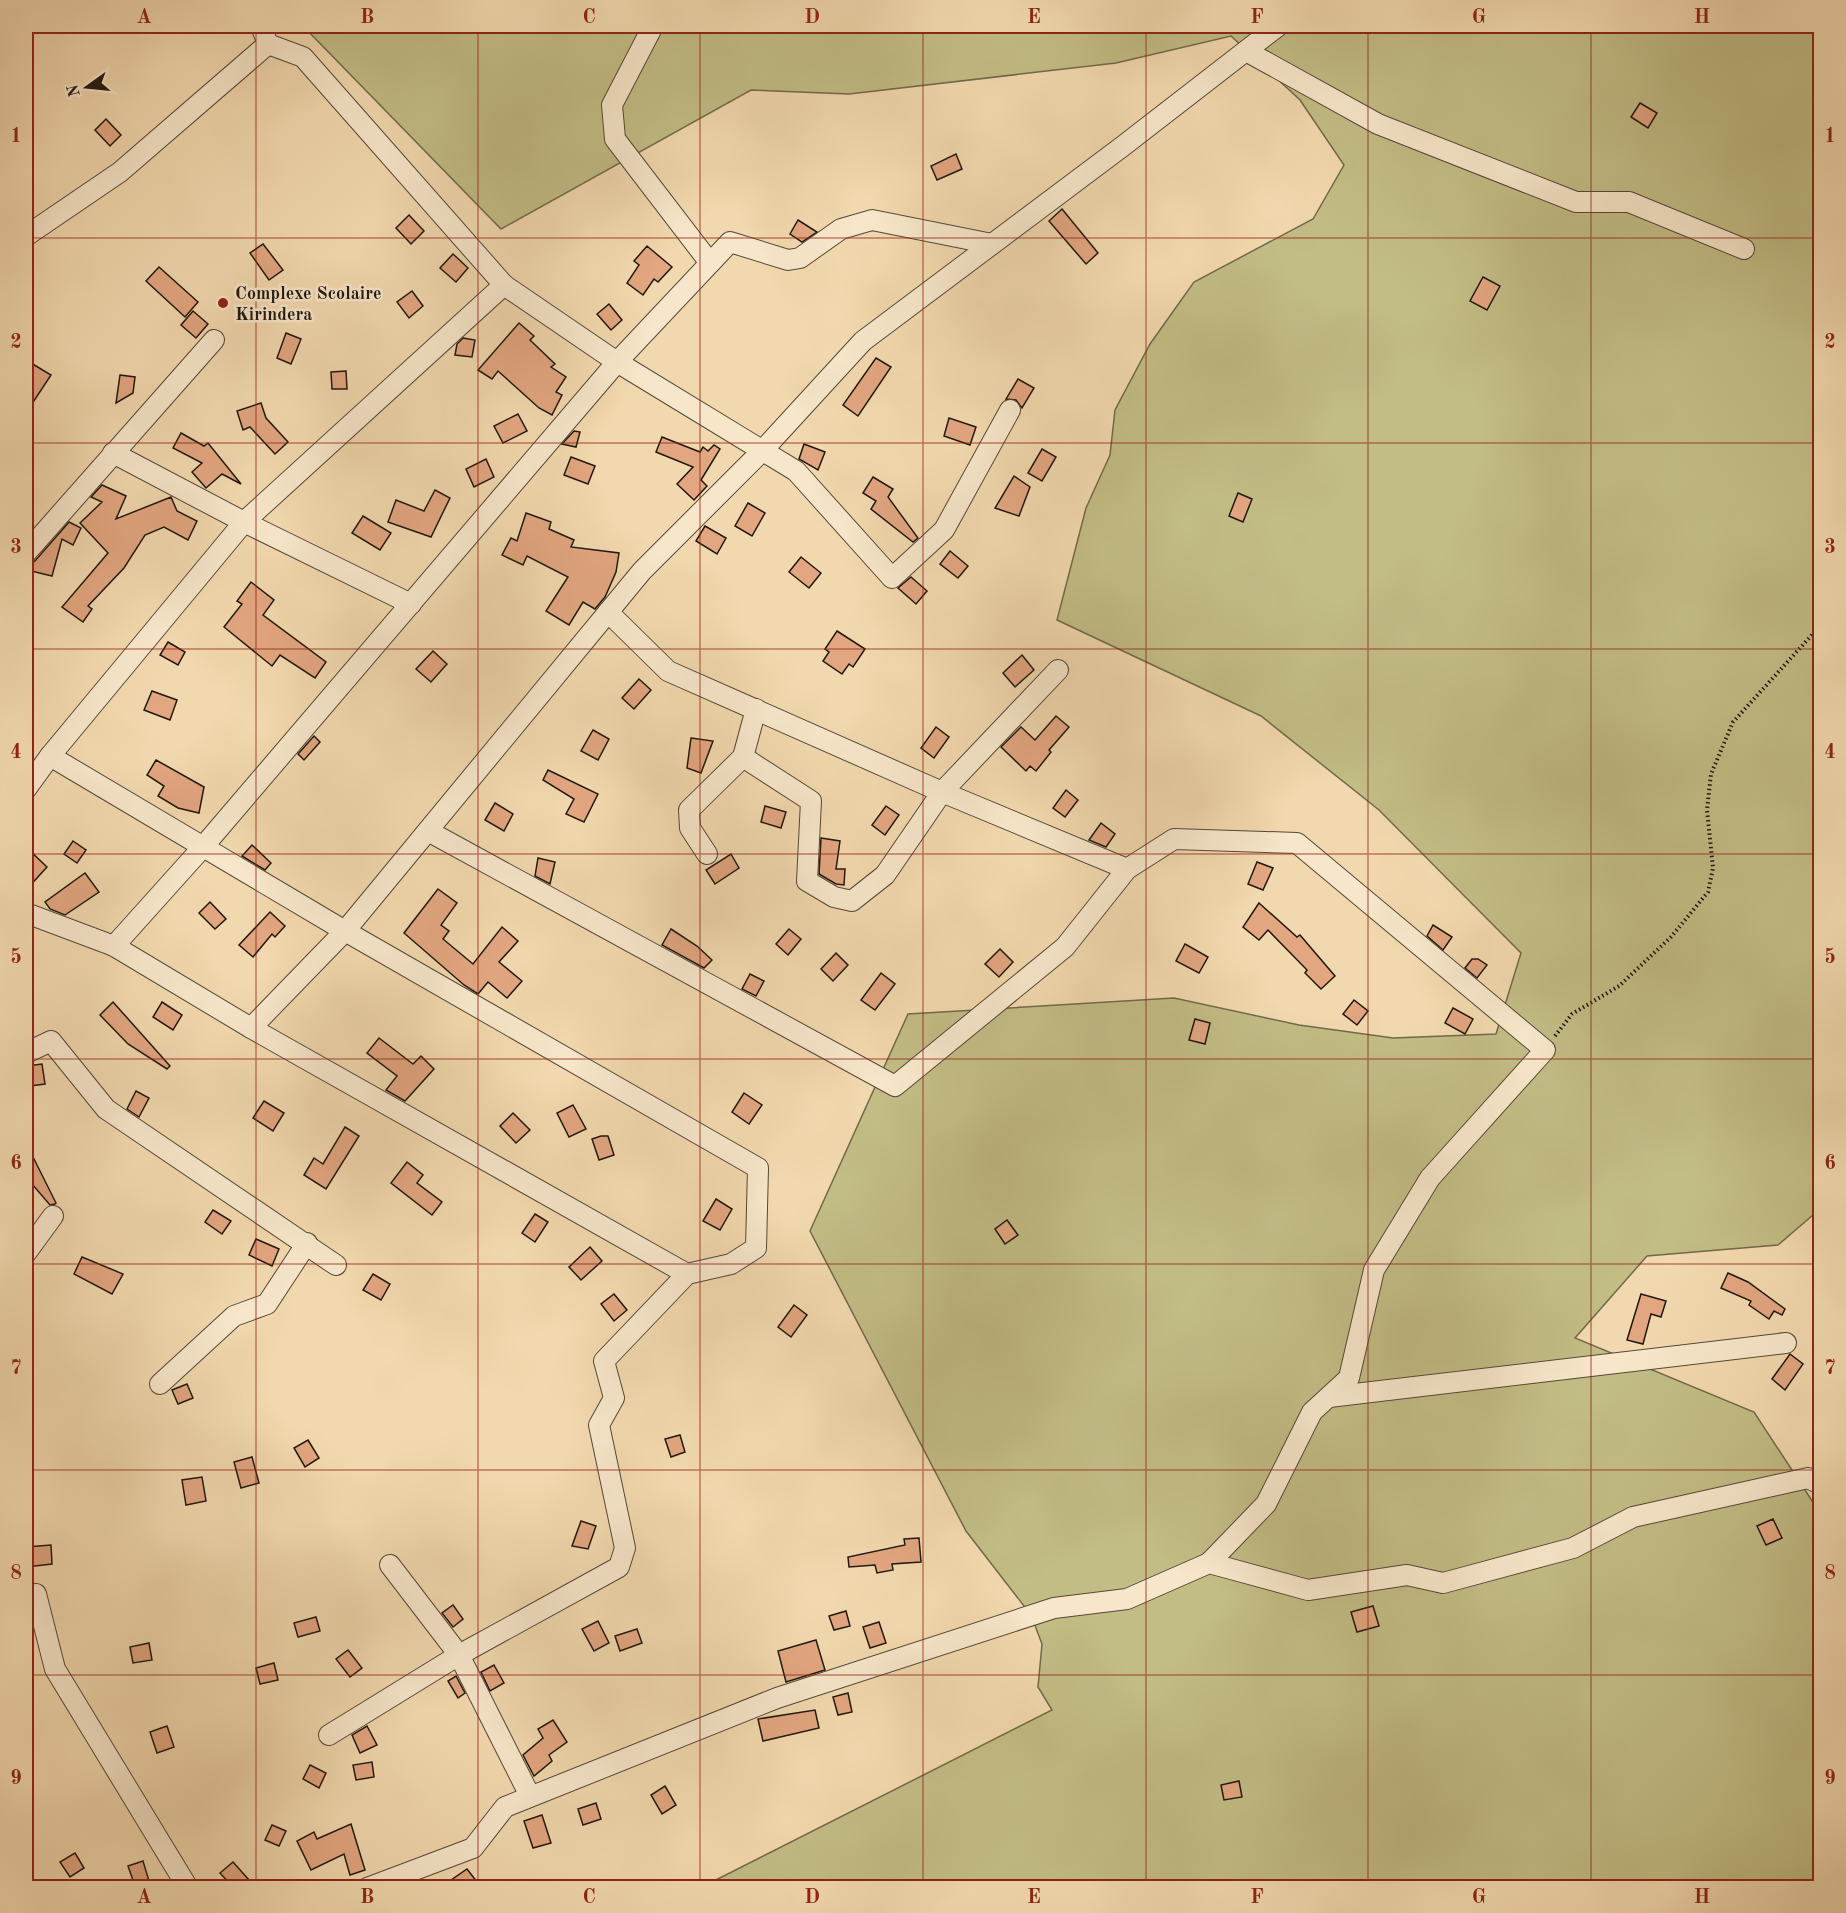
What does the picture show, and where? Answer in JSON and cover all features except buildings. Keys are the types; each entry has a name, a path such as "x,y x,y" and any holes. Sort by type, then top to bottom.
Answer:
{"street":[{"path":"652,26 612,105 615,139 710,263"},
{"path":"251,1028 345,931 642,571 763,450 862,340 1278,26"},
{"path":"26,236 120,172 265,35 303,57 504,285 617,362 796,471 892,578 944,530 1010,410"},
{"path":"1246,51 1378,124 1576,202 1629,202 1744,249"},
{"path":"114,946 202,848 617,362 730,242 788,260 800,258 841,229 872,220 992,244"},
{"path":"28,780 244,522 504,285"},
{"path":"26,553 214,340"},
{"path":"113,453 244,522 411,604"},
{"path":"608,612 668,672 942,792 1127,869"},
{"path":"743,757 811,801 807,881 834,897 852,901 885,875 942,792 1058,670"},
{"path":"707,854 690,828 689,810 743,757 756,709"},
{"path":"50,756 202,848 759,1168 756,1248 731,1264 687,1275 604,1361 614,1398 599,1425 625,1548 619,1567 459,1655 329,1735"},
{"path":"367,1887 406,1881 473,1848 505,1807 777,1698 1054,1608 1127,1599 1209,1563 1266,1504 1312,1412 1349,1378 1374,1270 1430,1178 1545,1050 1297,843 1174,839 1127,869 1065,947 895,1086 428,831"},
{"path":"26,914 114,946 251,1028 687,1275"},
{"path":"26,1053 51,1041 106,1110 307,1243 336,1265"},
{"path":"26,1253 53,1216"},
{"path":"160,1383 234,1316 267,1304 307,1243"},
{"path":"1329,1396 1786,1343"},
{"path":"1209,1563 1308,1590 1407,1575 1443,1583 1573,1548 1633,1517 1816,1478"},
{"path":"390,1565 459,1655 530,1796"},
{"path":"36,1594 55,1668 188,1887"}],"path":[{"path":"1545,1050 1572,1014 1618,986 1671,937 1708,892 1713,868 1707,810 1711,774 1733,722 1821,626"}],"shaded area":[{"path":"303,26 1820,26 1820,1209 1778,1245 1647,1256 1575,1338 1754,1412 1820,1513 1820,1887 702,1887 1052,1710 1038,1687 1042,1644 1031,1615 966,1531 810,1231 908,1014 1174,998 1299,1025 1393,1038 1496,1034 1521,953 1379,810 1261,716 1057,620 1086,508 1110,455 1115,410 1150,344 1194,282 1313,219 1344,165 1300,100 1231,36 1116,63 849,94 751,90 501,229"}],"place":[{"name":"Complexe Scolaire Kirindera","path":"223,303"}]}
